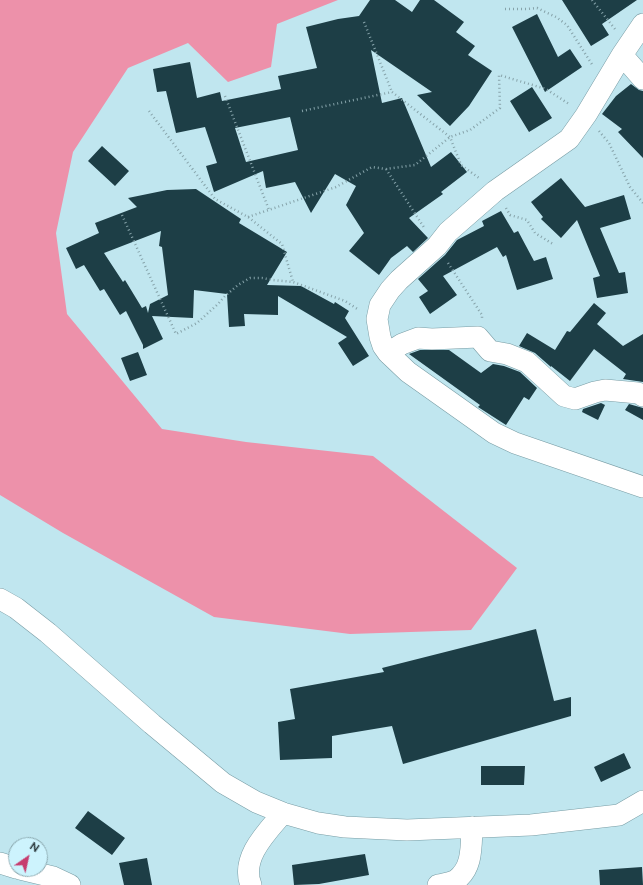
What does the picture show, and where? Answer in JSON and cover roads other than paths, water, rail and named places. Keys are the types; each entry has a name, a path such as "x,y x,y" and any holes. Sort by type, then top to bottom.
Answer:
{"street":[{"path":"643,24 625,50 586,115 569,139 495,191 448,232 437,246 399,280 384,298 378,310 377,319 380,337 383,346 388,353 408,372 494,433 515,443 635,484 643,498"},
{"path":"625,50 643,80"},
{"path":"388,353 402,344 418,338 432,339 478,337 490,351 507,354 527,362 543,375 564,396 575,398 605,390 638,393 643,396"},
{"path":"0,599 16,608 48,633 152,724 223,783 256,802 283,813 318,823 345,827 407,830 531,825 619,814 643,801"},
{"path":"251,885 248,877 251,855 265,834 283,813"},
{"path":"438,885 455,881 465,870 470,856 472,827"},
{"path":"48,877 70,885"}]}
